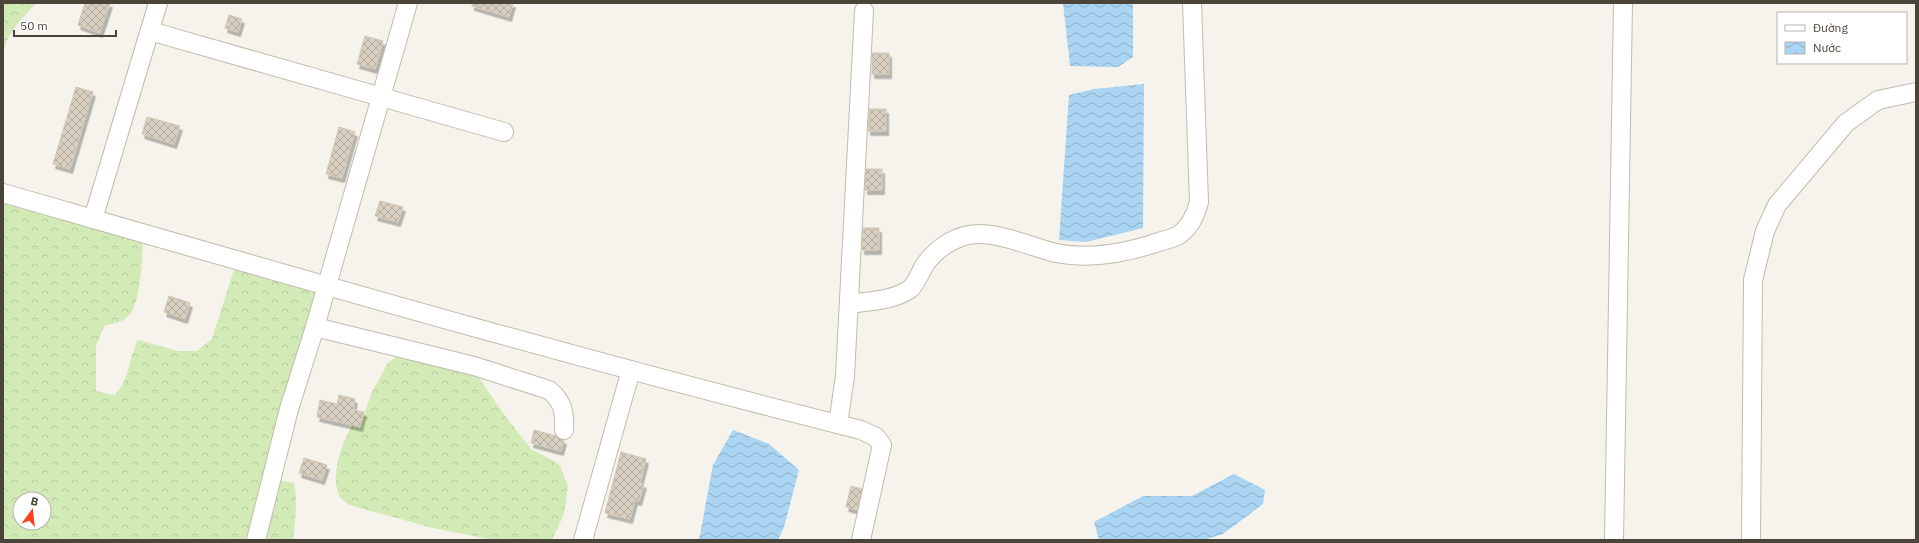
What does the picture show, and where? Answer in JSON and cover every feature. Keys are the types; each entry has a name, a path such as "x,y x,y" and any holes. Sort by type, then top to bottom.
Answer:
{"lane":[{"path":"93,219 158,3"},
{"path":"256,540 289,409 315,327 408,3"},
{"path":"849,304 899,295 911,288 933,255 948,242 964,236 979,234 994,236 1056,253 1093,256 1143,247 1178,236 1189,226 1196,214 1199,202 1192,3"},
{"path":"1614,540 1624,3"},
{"path":"838,424 845,376 864,11"},
{"path":"150,31 504,132"},
{"path":"1751,540 1753,280 1765,231 1777,205 1846,123 1878,100 1916,92"},
{"path":"3,193 326,286 631,370 861,430 876,437 882,445 861,540"},
{"path":"315,327 474,366 549,390 556,395 563,407 564,430"},
{"path":"583,540 631,370"}],"green space":[{"path":"3,3 36,3 15,27 7,41 3,57"},
{"path":"3,196 143,237 140,281 135,305 131,313 125,319 104,326 96,346 96,391 114,395 119,390 126,377 132,354 138,340 178,351 197,351 212,339 236,263 322,288 253,540 3,540"},
{"path":"403,352 473,369 503,413 531,449 560,466 568,486 564,514 552,540 494,540 437,529 349,505 340,497 337,489 336,470 344,441 352,425 360,427 372,392 388,363"},
{"path":"279,480 294,483 296,504 293,540 258,540"}],"water":[{"path":"1063,3 1133,3 1133,57 1118,67 1070,66"},
{"path":"1144,84 1143,228 1086,242 1059,240 1069,95 1094,89"},
{"path":"733,430 769,444 799,470 784,527 778,540 699,540 713,465"},
{"path":"1234,474 1265,490 1263,504 1223,534 1203,540 1099,540 1094,522 1143,496 1192,496"}],"building":[{"path":"85,3 110,3 100,33 78,25"},
{"path":"472,3 513,3 509,17 472,6"},
{"path":"229,15 242,19 238,32 225,28"},
{"path":"365,36 383,41 375,69 357,64"},
{"path":"872,53 889,53 889,74 872,74"},
{"path":"76,87 93,92 70,169 53,164"},
{"path":"869,109 886,109 886,131 868,131"},
{"path":"147,117 180,126 174,144 142,134"},
{"path":"339,127 355,132 342,178 326,174"},
{"path":"866,169 882,169 882,190 865,190"},
{"path":"380,201 403,207 398,222 375,216"},
{"path":"863,228 879,228 879,250 862,250"},
{"path":"169,296 190,303 185,319 164,312"},
{"path":"339,395 355,399 353,410 364,412 360,427 317,417 320,400 337,404"},
{"path":"534,430 556,436 564,440 561,451 531,443"},
{"path":"621,452 646,459 640,483 644,484 639,501 635,500 630,519 605,513"},
{"path":"304,458 327,465 322,480 299,473"},
{"path":"851,486 862,489 857,510 846,507"}]}
